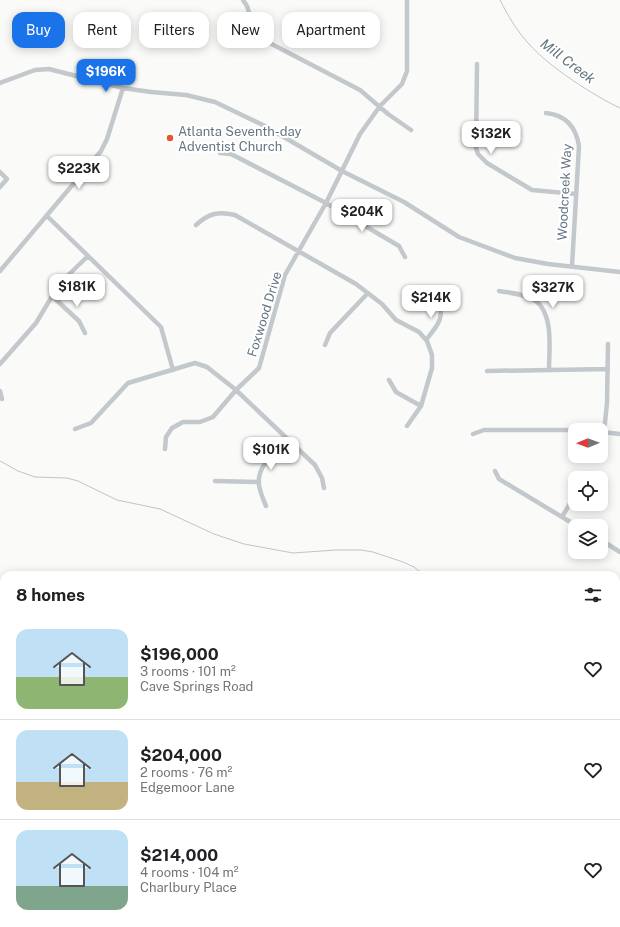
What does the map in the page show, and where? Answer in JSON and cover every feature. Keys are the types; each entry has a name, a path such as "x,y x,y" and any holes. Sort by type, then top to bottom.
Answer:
{"street":[{"path":"243,0 247,6 255,32 262,39 360,90 388,114 411,130"},
{"name":"Foxwood Drive","path":"165,448 166,437 172,428 183,422 200,422 213,417 236,390 259,368 285,275 326,203 360,134 380,106 402,84 407,71 407,0"},
{"path":"477,64 476,148 478,154 487,163 532,190 576,194"},
{"path":"0,83 35,70 49,69 123,88 186,95 216,102 265,126 342,171 404,202 459,237 515,258 548,264 620,272"},
{"path":"0,271 101,151 107,139 123,88"},
{"name":"Woodcreek Way","path":"546,113 555,114 566,120 573,127 578,136 579,146 572,266"},
{"path":"220,153 231,154 326,203 399,246 405,257"},
{"path":"0,172 7,179 0,187"},
{"path":"196,225 203,218 217,213 225,212 235,215 356,284 367,294 382,304 396,320 419,332 426,340 432,354 432,368 421,406 407,426"},
{"path":"47,216 161,327 173,370"},
{"path":"0,364 36,323 60,283 88,256"},
{"path":"499,291 525,296 536,301 545,312 548,326 549,370"},
{"path":"325,345 330,333 367,294"},
{"path":"52,296 79,321 85,333"},
{"path":"426,340 439,324 442,308 437,297"},
{"path":"604,423 607,403 608,344"},
{"path":"75,429 91,423 128,383 195,363 207,367 236,390 315,465 322,478 324,488"},
{"path":"487,371 608,369"},
{"path":"389,380 396,392 421,406"},
{"path":"0,391 2,399"},
{"path":"473,434 484,430 568,430"},
{"path":"608,433 620,434"},
{"path":"266,506 259,482 259,475 267,460 288,439"},
{"path":"496,471 499,479 568,520"},
{"path":"215,481 259,482"},
{"path":"562,516 568,506"},
{"path":"608,544 620,552"}],"waterway":[{"name":"Mill Creek","path":"500,0 517,29 537,53 572,80 597,96 620,108"},
{"path":"0,461 18,471 35,477 67,478 78,481 117,500 160,509 214,534 244,544 293,553 361,550 373,552 403,562 419,571"}],"place":[{"name":"Atlanta Seventh-day Adventist Church","path":"170,138"}]}
